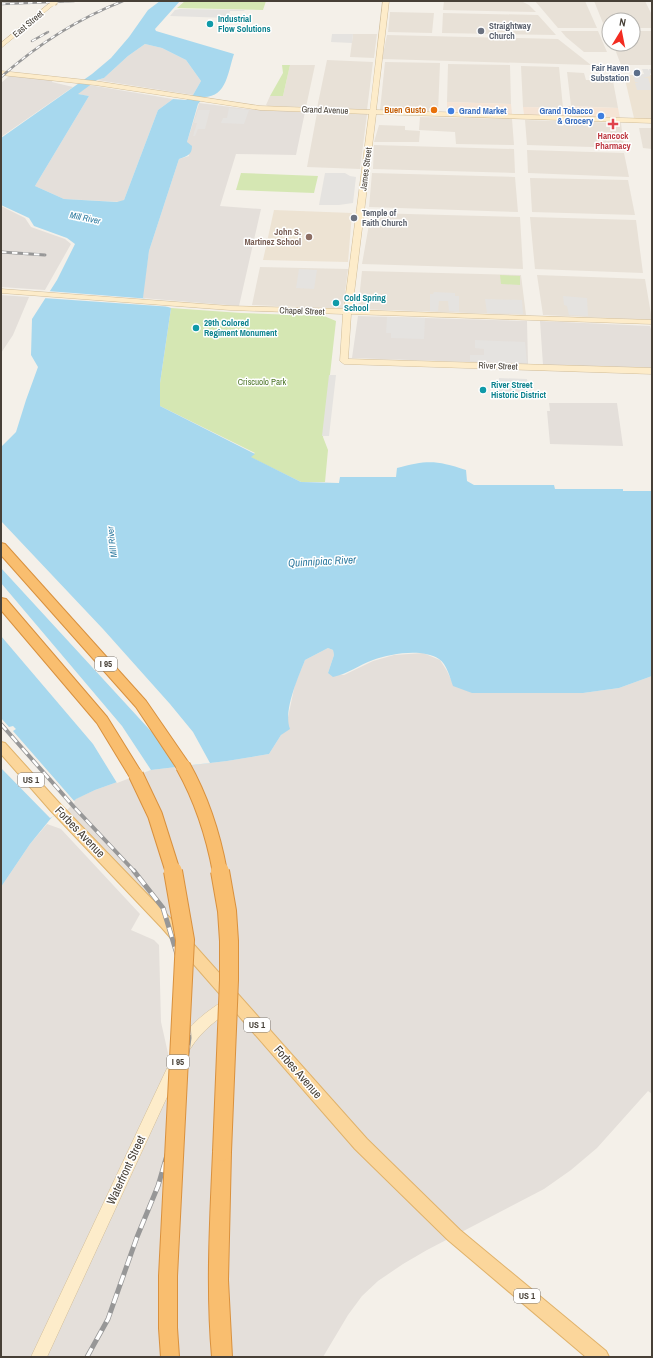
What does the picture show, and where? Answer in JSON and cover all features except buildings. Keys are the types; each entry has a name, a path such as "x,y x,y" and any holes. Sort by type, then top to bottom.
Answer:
{"highway":[{"name":"I 95","path":"1,547 141,704 183,766 192,782 211,828 223,888 229,941 218,1276 222,1357"},
{"name":"I 95","path":"1,602 102,720 136,775 148,798 166,842 178,890 185,940 168,1276 168,1328 170,1357"}],"main road":[{"name":"James Street","path":"344,361 348,312 386,1"},
{"name":"East Street","path":"1,46 54,2"},
{"name":"Grand Avenue","path":"1,72 82,81 188,98 268,108 652,121"},
{"name":"Chapel Street","path":"1,292 230,308 652,322"},
{"name":"River Street","path":"344,361 652,371"},
{"name":"Forbes Avenue","path":"1,746 61,813 163,920 361,1144 392,1176 454,1235 600,1357"},
{"name":"Waterfront Street","path":"39,1357 172,1070 189,1038 205,1020 235,1001"}],"shaded area":[{"path":"444,1 521,1 529,5 536,12 443,10"},
{"path":"535,1 585,1 597,28 558,28"},
{"path":"594,1 645,1 652,15 652,28 641,28 641,12 601,12 601,18"},
{"path":"175,10 245,10 230,11 228,18 170,16"},
{"path":"390,12 434,13 432,33 388,32"},
{"path":"443,13 538,15 556,35 442,33"},
{"path":"561,31 598,31 601,38 601,52 584,52"},
{"path":"641,31 652,31 652,65 621,65 616,52 641,52"},
{"path":"332,34 353,34 352,43 331,42"},
{"path":"353,34 377,34 374,58 350,57"},
{"path":"387,35 558,39 591,65 382,59"},
{"path":"145,44 162,48 186,60 201,81 193,95 97,80 104,78 128,56"},
{"path":"327,60 373,62 367,110 317,108"},
{"path":"385,62 440,63 438,112 380,110"},
{"path":"448,64 510,65 511,104 447,102"},
{"path":"290,65 315,65 306,107 266,105 270,96 283,96"},
{"path":"521,66 559,67 563,108 523,107"},
{"path":"642,69 648,69 649,71 649,69 652,69 652,75 650,73 650,76 643,78 648,78 652,90 637,90 635,83 639,83 635,82 633,75 644,74"},
{"path":"567,72 584,73 586,80 613,81 618,108 571,106"},
{"path":"624,75 652,75 652,119 634,118"},
{"path":"9,76 53,80 52,82 73,87 1,137 1,83"},
{"path":"89,85 173,99 158,110 124,200 121,202 64,199 35,186 89,96 77,94"},
{"path":"447,102 511,104 512,114 447,112"},
{"path":"199,103 247,109 305,112 296,155 236,154 220,206 261,209 239,306 142,298 149,251 179,159 189,156 187,142"},
{"path":"563,106 618,108 620,118 524,115 523,107 563,108"},
{"path":"229,108 249,110 244,124 221,123 223,118 227,118"},
{"path":"198,110 210,110 205,129 198,129 195,136 193,136 197,123 194,123"},
{"path":"317,113 367,114 360,169 307,167"},
{"path":"420,117 512,119 514,145 456,144 455,132 419,130"},
{"path":"525,120 621,123 624,148 527,145"},
{"path":"379,125 405,126 405,130 420,131 419,142 374,142"},
{"path":"639,128 652,128 652,149 643,148"},
{"path":"374,145 514,149 515,173 373,169"},
{"path":"527,150 624,153 629,177 528,173"},
{"path":"325,173 345,173 356,177 353,203 319,205"},
{"path":"372,173 515,177 518,212 369,207"},
{"path":"530,178 628,180 635,215 532,212"},
{"path":"1,206 25,218 31,227 65,239 71,244 45,290 1,287"},
{"name":"John S. Martinez School","path":"274,210 352,213 348,262 263,260"},
{"path":"371,213 520,217 523,269 362,264"},
{"path":"530,217 636,220 643,273 535,269"},
{"path":"260,267 348,269 343,309 252,305"},
{"path":"299,269 317,270 314,289 296,288"},
{"path":"362,271 521,275 526,315 358,309"},
{"path":"537,275 645,279 652,320 543,315"},
{"path":"434,292 455,293 455,296 459,296 459,312 449,311 448,301 439,301 438,311 430,311 430,294 433,294"},
{"path":"1,295 29,297 13,335 1,353"},
{"path":"563,296 587,298 588,316 569,315 567,306 564,305"},
{"path":"485,299 522,300 523,314 487,313"},
{"path":"358,316 527,321 528,364 352,358"},
{"path":"387,317 425,318 424,339 391,338 391,333 386,333"},
{"path":"540,321 650,326 652,332 652,368 543,365"},
{"path":"475,340 525,342 527,363 470,361 470,355 484,355 484,349 475,348"},
{"path":"329,375 336,375 329,436 322,436"},
{"path":"499,378 527,379 528,399 499,398"},
{"path":"549,403 617,403 623,446 550,444 547,411 550,411"},
{"path":"328,648 333,650 334,655 328,673 344,675 373,661 394,655 423,653 440,660 454,686 540,693 583,693 619,688 652,676 652,1094 648,1091 597,1148 571,1170 544,1189 427,1250 378,1281 362,1296 348,1315 323,1357 1,1357 1,887 30,844 47,824 61,829 140,914 131,930 154,940 159,945 161,1022 176,1089 178,936 61,813 75,799 95,790 151,770 227,761 269,754 287,722 295,684 305,660"}],"green space":[{"path":"185,1 266,1 263,10 177,8"},
{"path":"282,65 290,65 283,96 270,96 283,73"},
{"path":"241,173 318,176 314,193 236,190"},
{"path":"500,275 520,276 520,285 501,284"},
{"name":"Criscuolo Park","path":"171,308 241,313 324,316 336,321 323,437 328,450 325,482 301,482 250,457 255,453 160,406 160,383"}],"water":[{"path":"160,1 180,1 155,29 156,31 234,54 228,75 222,88 218,93 212,96 204,97 198,104 187,142 192,146 191,151 187,156 179,159 149,251 143,298 171,308 160,383 160,406 255,454 251,457 301,482 339,483 340,477 396,477 397,468 424,462 432,462 447,464 466,470 467,481 474,485 554,485 555,489 623,489 623,491 652,491 652,676 619,688 583,693 472,693 453,686 448,671 442,661 424,654 406,653 380,658 368,662 344,674 333,677 328,673 334,655 333,650 328,648 305,660 292,694 288,713 290,729 281,735 269,754 227,761 151,770 95,790 76,799 61,813 52,817 30,844 1,887 1,447 16,432 38,367 31,355 32,319 57,280 75,244 67,238 34,226 29,218 1,205 1,138 92,74 111,58 129,37 148,10","holes":["145,44 162,48 186,60 201,81 193,95 186,100 173,99 158,110 124,200 117,202 64,199 35,186 89,96 78,94 97,80 104,78 128,56"]}],"pier":[{"path":"47,291 151,299 173,307 43,298"},
{"path":"1,521 103,629 170,704 193,732 210,763 183,766 1,568"},
{"path":"1,583 122,726 151,770 117,783 93,744 1,636"},
{"path":"1,718 9,727 13,726 16,729 13,731 75,802 67,810 50,818 1,768"}],"railway":[{"path":"1,4 74,1"},
{"path":"1,77 29,54 59,33 74,24 123,1"},
{"path":"32,41 48,32"},
{"path":"1,252 45,255"},
{"path":"1,724 74,807 135,872"},
{"path":"87,1357 108,1319 137,1237 158,1186 179,1114 189,1038 187,1010 180,964 163,908 134,871"}],"place":[{"name":"Industrial Flow Solutions","path":"210,24"},
{"name":"Straightway Church","path":"481,31"},
{"name":"Fair Haven Substation","path":"637,73"},
{"name":"Buen Gusto","path":"434,110"},
{"name":"Grand Market","path":"451,111"},
{"name":"Grand Tobacco & Grocery","path":"601,116"},
{"name":"Hancock Pharmacy","path":"613,124"},
{"name":"Temple of Faith Church","path":"354,218"},
{"name":"John S. Martinez School","path":"309,237"},
{"name":"Cold Spring School","path":"336,303"},
{"name":"29th Colored Regiment Monument","path":"196,328"},
{"name":"River Street Historic District","path":"483,390"}],"water label":[{"name":"Mill River","path":"85,218"},
{"name":"Mill River","path":"112,542"},
{"name":"Quinnipiac River","path":"322,561"}]}
